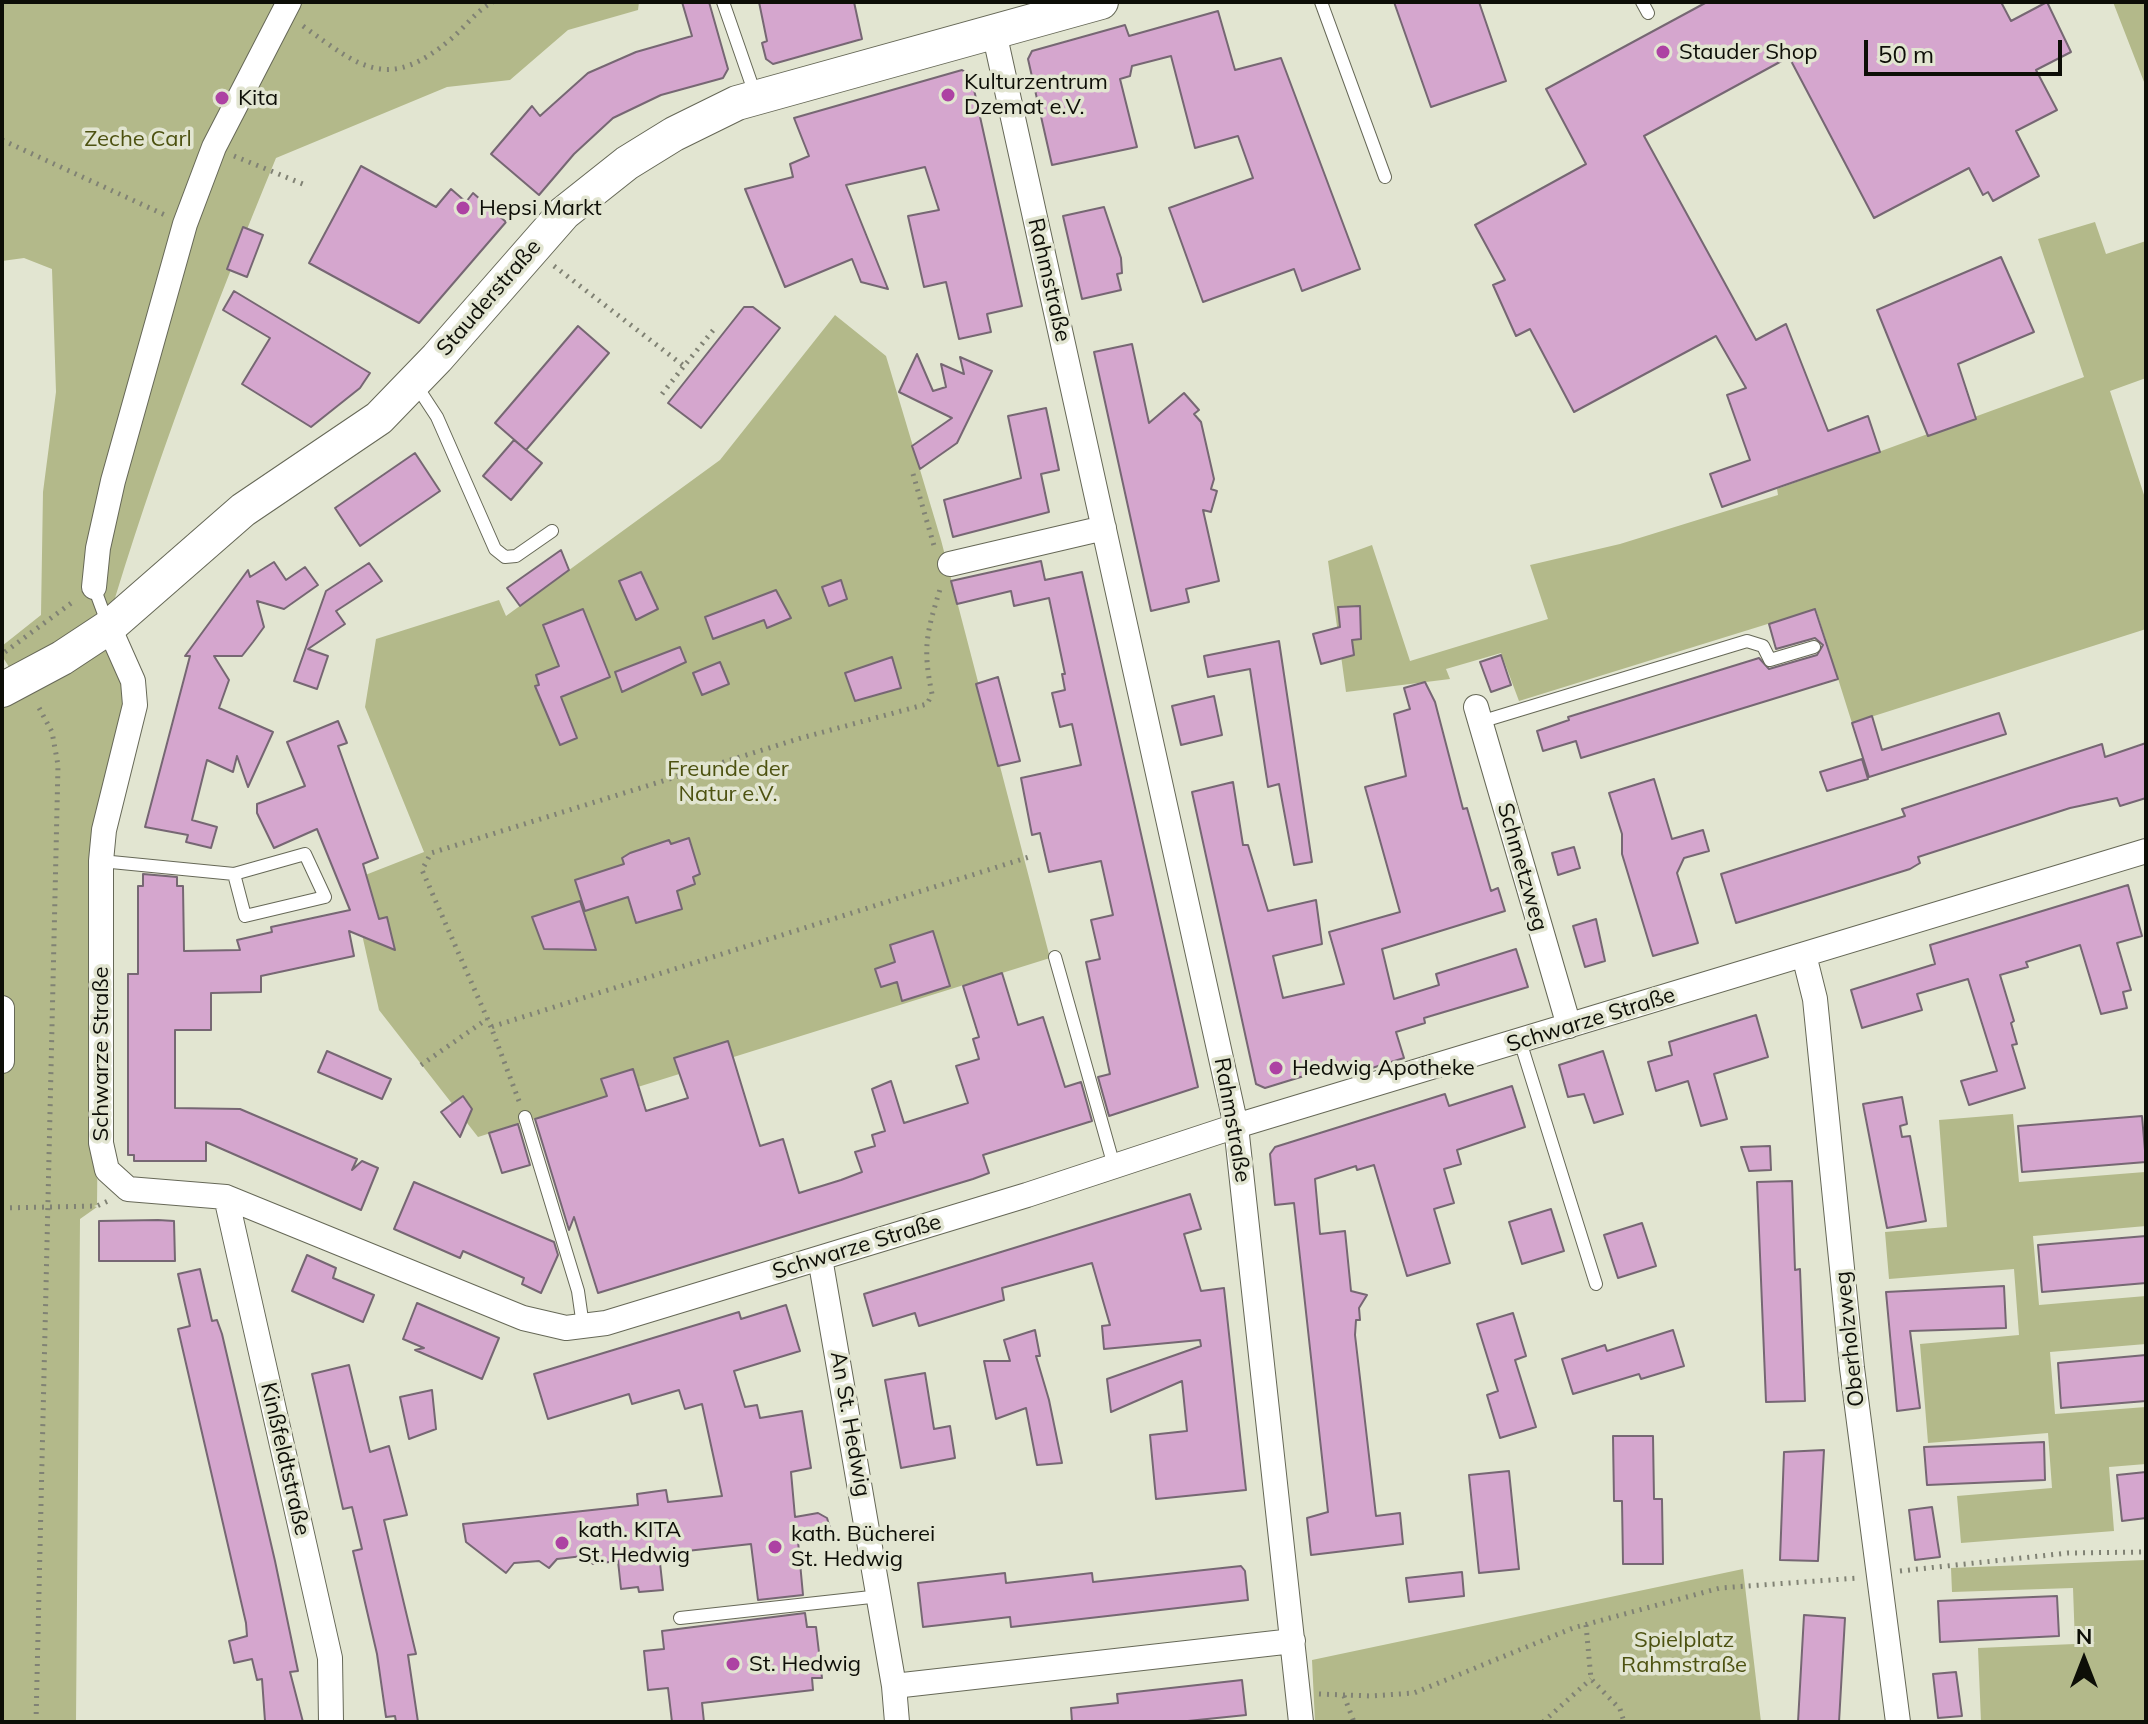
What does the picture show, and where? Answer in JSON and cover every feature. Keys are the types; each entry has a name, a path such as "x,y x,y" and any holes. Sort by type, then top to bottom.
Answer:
{"main road":[{"name":"Stauderstraße","path":"12,686 109,627 243,510 379,418 564,213 627,163 674,134 737,103 994,32 1052,9 1101,2"}],"street":[{"path":"94,587 98,548 113,481 185,224 214,147 287,5"},
{"name":"Rahmstraße","path":"994,32 1236,1126 1301,1722"},
{"path":"944,568 1104,528"},
{"name":"Schwarze Straße","path":"109,627 133,681 135,705 104,830 101,861 102,1157 115,1181 128,1189 226,1197 523,1318 566,1328 606,1323 1236,1126 2146,851"},
{"name":"Schmetzweg","path":"1478,715 1569,1026"},
{"name":"Oberholzweg","path":"1804,955 1815,999 1852,1368 1898,1722"},
{"path":"2,1008 2,1061"},
{"name":"Kinßfeldtstraße","path":"226,1197 330,1658 331,1722"},
{"name":"An St. Hedwig","path":"820,1258 880,1596 897,1722"},
{"path":"894,1686 1293,1641"}],"lane":[{"path":"723,2 757,97"},
{"path":"1321,2 1385,177"},
{"path":"414,382 437,417 495,549 505,557 516,556 552,531"},
{"path":"94,587 109,627"},
{"path":"1478,715 1747,641 1763,646 1770,660 1814,647"},
{"path":"101,861 234,874 305,854 325,897 245,916 234,874"},
{"path":"1055,957 1114,1166"},
{"path":"1520,1041 1596,1284"},
{"path":"525,1117 578,1291 583,1326"},
{"path":"680,1618 880,1596"}],"path":[{"path":"287,5 297,22 355,64 380,71 401,70 422,60 493,2"},
{"path":"2,140 185,224"},
{"path":"214,147 303,184"},
{"path":"532,247 684,366"},
{"path":"662,394 715,328"},
{"path":"525,1117 491,1027 422,870 431,853 801,738 927,704 932,694 924,658 926,637 944,568 913,474"},
{"path":"36,1722 58,765 52,732 12,686 4,652 94,587"},
{"path":"491,1027 1029,857"},
{"path":"421,1065 487,1019"},
{"path":"2,1208 97,1206 128,1189"},
{"path":"1298,1694 1392,1695 1425,1690 1586,1625 1735,1585 1879,1575 2068,1553 2146,1552"},
{"path":"1586,1625 1591,1679 1620,1709 1624,1722"},
{"path":"1543,1722 1591,1679"},
{"path":"1344,1696 1354,1722"}],"green space":[{"name":"Zeche Carl","path":"2,2 639,2 638,10 568,30 510,80 447,87 276,158 186,389 144,506 107,625 18,681 2,656 2,646 41,615 43,492 56,392 52,269 24,258 2,261"},
{"path":"2113,2 2146,2 2146,87"},
{"path":"2095,222 2106,254 2146,241 2146,378 2110,391 2146,501 2146,629 1852,723 1816,609 1519,701 1501,653 1446,669 1450,679 1346,692 1328,561 1372,545 1410,661 1548,619 1530,565 1620,544 1778,495 1777,489 2084,377 2038,239"},
{"name":"Freunde der Natur e.V.","path":"835,315 886,356 941,540 1050,958 478,1137 379,1010 350,881 424,852 365,707 376,639 499,600 506,616 720,460"},
{"path":"107,629 130,681 101,829 97,1205 94,1206 97,1207 80,1219 76,1722 2,1722 2,692"},
{"path":"2013,1114 2019,1182 2145,1172 2146,1226 2033,1236 2039,1305 2146,1296 2146,1344 2050,1352 2055,1414 2146,1407 2146,1464 2109,1467 2114,1531 1961,1543 1957,1496 2052,1488 2048,1433 1928,1443 1920,1344 2019,1335 2014,1269 1889,1279 1885,1232 1947,1227 1939,1120"},
{"path":"2146,1560 2146,1722 1981,1722 1978,1648 2075,1644 2073,1588 1952,1592 1951,1568"},
{"name":"Spielplatz Rahmstraße","path":"1743,1569 1761,1722 1315,1722 1312,1660"}],"building":[{"path":"682,2 709,2 728,69 723,78 661,95 613,118 574,154 539,195 491,154 532,106 540,116 588,73 636,52 692,36"},
{"path":"759,2 854,2 862,39 773,64 766,59 762,43 767,41"},
{"path":"1394,2 1479,2 1506,81 1431,107"},
{"path":"1707,2 2001,2 2011,21 2047,2 2071,52 2036,70 2057,110 2016,131 2039,176 1993,201 1988,192 1983,195 1969,168 1874,218 1789,57 1644,136 1756,340 1786,324 1828,431 1868,416 1880,452 1722,507 1710,474 1750,460 1727,395 1746,388 1716,336 1574,412 1530,329 1516,336 1493,285 1505,280 1475,225 1586,164 1546,89"},
{"path":"1218,11 1235,70 1281,58 1360,269 1302,291 1294,269 1203,302 1169,208 1253,178 1238,136 1195,148 1171,56 1132,66 1130,76 1120,79 1137,147 1052,165 1028,59 1032,51 1125,25 1129,36"},
{"path":"962,70 971,76 1022,306 987,314 991,332 959,339 946,282 924,287 908,216 939,210 925,167 846,185 888,289 861,282 852,259 785,287 745,189 793,177 790,164 809,156 794,118"},
{"path":"361,166 436,207 451,189 466,202 473,193 506,222 419,323 309,263"},
{"path":"1104,207 1121,258 1122,273 1117,274 1121,290 1082,299 1063,216"},
{"path":"243,227 263,235 247,277 227,269"},
{"path":"2001,257 2034,332 1958,364 1976,419 1928,436 1877,310"},
{"path":"234,291 370,373 360,388 311,427 242,384 270,338 223,310"},
{"path":"744,307 753,307 780,328 701,428 668,403"},
{"path":"578,326 609,353 526,450 495,423"},
{"path":"1132,344 1149,423 1184,393 1199,410 1194,414 1201,422 1214,479 1211,489 1217,491 1211,512 1203,510 1219,581 1186,589 1189,602 1151,611 1094,352"},
{"path":"917,354 933,391 946,387 941,364 964,374 960,357 992,371 957,443 920,469 912,446 952,418 899,392"},
{"path":"1046,408 1059,470 1041,474 1049,512 953,537 944,500 1021,478 1008,416"},
{"path":"514,440 542,463 511,500 483,476"},
{"path":"415,453 440,491 360,546 335,508"},
{"path":"561,550 569,570 520,606 507,588"},
{"path":"1041,561 1045,580 1082,572 1198,1087 1109,1116 1098,1077 1110,1074 1086,962 1100,959 1091,920 1113,915 1101,861 1049,872 1040,833 1032,835 1021,778 1081,765 1072,724 1060,727 1052,693 1065,690 1062,674 1065,674 1049,598 1014,606 1011,591 957,604 951,581"},
{"path":"274,562 286,580 305,567 318,585 284,609 257,601 264,627 253,642 242,656 214,656 229,680 219,708 273,732 248,787 237,756 233,772 207,760 192,820 217,827 211,848 186,842 188,835 145,827 190,656 185,656 248,570 250,577"},
{"path":"369,563 382,581 336,611 345,624 308,649 328,656 317,689 294,681 326,591"},
{"path":"641,572 658,609 636,620 619,581"},
{"path":"841,580 847,599 829,606 822,587"},
{"path":"776,590 791,618 767,628 764,620 713,639 705,617"},
{"path":"1360,606 1361,639 1352,640 1354,655 1321,664 1313,634 1340,627 1338,607"},
{"path":"583,609 610,677 561,697 577,738 560,745 535,686 539,685 536,675 559,666 543,625"},
{"path":"1815,609 1838,679 1581,758 1576,741 1543,751 1537,731 1569,720 1568,717 1759,658 1769,669 1817,655 1823,645 1815,638 1776,649 1769,624"},
{"path":"1279,641 1312,862 1294,865 1279,784 1268,787 1250,669 1208,677 1204,656"},
{"path":"680,647 686,662 622,692 615,672"},
{"path":"1501,655 1511,685 1491,692 1480,662"},
{"path":"892,657 901,688 855,701 845,673"},
{"path":"720,662 729,684 702,695 693,673"},
{"path":"998,677 1020,761 998,766 976,684"},
{"path":"1425,682 1435,702 1463,809 1467,808 1491,891 1498,888 1505,911 1382,949 1394,999 1439,985 1436,974 1516,949 1528,987 1424,1018 1425,1023 1396,1032 1404,1058 1359,1072 1356,1060 1265,1088 1256,1084 1192,792 1233,782 1243,845 1248,845 1268,911 1316,900 1322,944 1273,956 1283,998 1344,984 1329,932 1400,912 1365,787 1406,776 1394,714 1410,709 1404,688"},
{"path":"1214,696 1222,735 1181,745 1172,706"},
{"path":"1999,713 2006,734 1869,777 1852,723 1872,716 1882,750"},
{"path":"338,721 347,743 338,746 378,858 363,864 379,919 387,917 395,950 349,931 354,956 261,976 261,992 211,993 211,1030 175,1030 175,1108 240,1109 357,1159 352,1170 362,1161 378,1168 361,1210 206,1142 206,1161 134,1161 134,1155 128,1155 128,974 138,974 138,886 143,886 143,874 177,877 177,886 183,886 184,951 240,950 237,940 272,932 271,927 350,910 317,829 274,848 257,813 257,804 305,786 287,742"},
{"path":"2146,743 2146,798 2120,806 2117,798 2070,808 1918,857 1920,863 1910,869 1736,923 1721,874 1905,816 1902,809 2102,744 2105,757"},
{"path":"1862,759 1868,779 1827,791 1820,772"},
{"path":"1654,779 1672,839 1703,830 1709,851 1684,858 1677,873 1698,943 1653,956 1622,854 1622,834 1609,793"},
{"path":"689,838 700,874 693,877 695,884 677,891 682,909 636,923 628,897 585,911 575,880 624,864 622,858 630,853 669,840 671,844"},
{"path":"1574,847 1580,868 1558,875 1552,853"},
{"path":"2128,885 2142,936 2117,943 2131,990 2123,992 2127,1008 2101,1014 2080,945 2026,962 2028,967 2000,975 2014,1021 2011,1023 2017,1044 2012,1045 2025,1088 1969,1105 1961,1081 1997,1071 1968,979 1917,994 1922,1010 1862,1028 1851,990 1935,964 1930,945"},
{"path":"580,901 596,950 544,949 532,917"},
{"path":"1596,919 1605,961 1585,967 1573,926"},
{"path":"933,931 950,986 902,1001 897,982 881,987 875,969 895,962 890,945"},
{"path":"1002,973 1018,1025 1043,1017 1065,1087 1081,1082 1092,1121 983,1155 989,1173 973,1179 598,1293 574,1217 569,1230 535,1119 607,1096 601,1079 633,1069 646,1111 688,1098 674,1058 728,1041 760,1146 783,1139 799,1193 841,1180 862,1172 855,1152 875,1146 872,1135 885,1131 872,1089 891,1081 904,1123 968,1103 956,1066 979,1059 973,1039 979,1037 963,986"},
{"path":"1756,1015 1768,1057 1714,1074 1727,1119 1701,1126 1688,1081 1656,1091 1648,1062 1672,1055 1669,1042"},
{"path":"327,1051 391,1079 382,1099 318,1072"},
{"path":"1603,1051 1623,1114 1594,1123 1584,1094 1568,1097 1559,1065"},
{"path":"1512,1086 1525,1127 1457,1150 1461,1164 1444,1169 1454,1203 1434,1209 1450,1263 1407,1276 1374,1165 1357,1170 1356,1166 1315,1179 1320,1234 1345,1231 1351,1291 1367,1295 1359,1308 1360,1320 1356,1320 1355,1335 1376,1516 1400,1513 1403,1544 1311,1555 1307,1518 1328,1512 1294,1203 1275,1205 1270,1154 1275,1147 1445,1094 1449,1106"},
{"path":"463,1096 472,1109 460,1137 441,1112"},
{"path":"1902,1097 1907,1124 1900,1126 1902,1137 1910,1136 1926,1221 1887,1228 1863,1104"},
{"path":"2142,1116 2146,1162 2022,1172 2018,1126"},
{"path":"518,1124 530,1165 502,1173 489,1133"},
{"path":"1770,1146 1771,1170 1749,1171 1741,1147"},
{"path":"1792,1181 1795,1270 1800,1269 1805,1401 1766,1402 1757,1182"},
{"path":"414,1182 554,1242 558,1255 541,1293 522,1284 524,1278 463,1251 460,1258 394,1229"},
{"path":"1190,1194 1201,1229 1184,1234 1201,1291 1224,1288 1246,1490 1156,1499 1150,1435 1187,1431 1182,1381 1111,1412 1107,1379 1201,1346 1200,1340 1104,1349 1102,1326 1110,1325 1092,1263 1002,1288 1004,1300 919,1326 915,1313 873,1326 864,1294"},
{"path":"1551,1209 1564,1251 1522,1264 1509,1222"},
{"path":"99,1221 174,1221 175,1261 99,1261"},
{"path":"1642,1223 1656,1266 1618,1278 1604,1235"},
{"path":"2146,1236 2146,1283 2042,1292 2038,1245"},
{"path":"307,1255 336,1268 333,1278 374,1295 363,1322 292,1291"},
{"path":"200,1269 212,1321 217,1320 222,1334 275,1561 298,1671 290,1672 303,1722 265,1721 262,1679 257,1680 252,1659 234,1663 229,1641 247,1636 246,1623 178,1329 190,1326 178,1274"},
{"path":"2004,1286 2006,1328 1910,1331 1920,1408 1897,1411 1886,1292"},
{"path":"417,1303 499,1338 482,1379 415,1350 424,1348 403,1339"},
{"path":"786,1305 800,1351 734,1371 745,1407 757,1405 760,1418 802,1411 811,1468 791,1472 795,1517 818,1513 827,1518 830,1528 820,1539 798,1541 803,1595 758,1600 751,1544 659,1554 663,1590 639,1592 638,1587 621,1589 618,1561 593,1564 583,1556 557,1559 549,1568 539,1561 514,1563 506,1573 466,1542 463,1524 638,1505 637,1494 666,1490 668,1502 722,1496 702,1404 685,1409 679,1390 632,1404 629,1394 548,1419 534,1374 739,1312 741,1319"},
{"path":"1513,1313 1526,1356 1515,1360 1536,1427 1500,1438 1487,1395 1498,1391 1477,1324"},
{"path":"1035,1330 1040,1356 1036,1356 1062,1463 1037,1465 1026,1408 996,1419 984,1361 1010,1361 1004,1340"},
{"path":"1673,1330 1684,1366 1641,1379 1639,1374 1573,1394 1562,1359 1605,1345 1607,1351"},
{"path":"2146,1355 2146,1401 2061,1408 2058,1363"},
{"path":"349,1365 370,1452 389,1446 407,1515 384,1520 416,1654 408,1655 418,1722 396,1722 395,1716 386,1717 377,1654 353,1551 362,1549 352,1507 343,1509 312,1374"},
{"path":"925,1373 934,1429 950,1426 955,1458 901,1468 885,1380"},
{"path":"432,1390 436,1429 409,1439 400,1397"},
{"path":"1613,1436 1653,1436 1654,1499 1662,1499 1663,1564 1623,1564 1622,1501 1614,1501"},
{"path":"2044,1442 2045,1480 1927,1485 1924,1447"},
{"path":"1824,1450 1818,1561 1780,1560 1784,1452"},
{"path":"1509,1471 1519,1569 1479,1573 1469,1475"},
{"path":"2146,1472 2146,1518 2122,1521 2117,1475"},
{"path":"1932,1507 1940,1557 1915,1560 1909,1510"},
{"path":"1241,1566 1245,1571 1248,1600 1011,1627 1010,1617 923,1627 918,1583 1005,1573 1006,1583 1092,1573 1093,1582"},
{"path":"1462,1572 1464,1596 1409,1602 1406,1578"},
{"path":"2057,1596 2059,1636 1940,1642 1938,1601"},
{"name":"St. Hedwig","path":"805,1613 807,1627 816,1627 822,1678 812,1678 813,1690 702,1703 704,1722 672,1722 668,1688 648,1690 644,1651 664,1649 662,1631"},
{"path":"1804,1615 1845,1618 1839,1722 1798,1722"},
{"path":"1956,1672 1962,1716 1938,1718 1933,1674"},
{"path":"1242,1680 1246,1715 1178,1722 1072,1722 1071,1708 1118,1703 1117,1694"}],"place":[{"name":"Stauder Shop","path":"1663,52"},
{"name":"Kulturzentrum Dzemat e.V.","path":"948,95"},
{"name":"Kita","path":"222,98"},
{"name":"Hepsi Markt","path":"463,208"},
{"name":"Hedwig Apotheke","path":"1276,1068"},
{"name":"kath. KITA St. Hedwig","path":"562,1543"},
{"name":"kath. Bücherei St. Hedwig","path":"775,1547"},
{"name":"St. Hedwig","path":"733,1664"}]}
